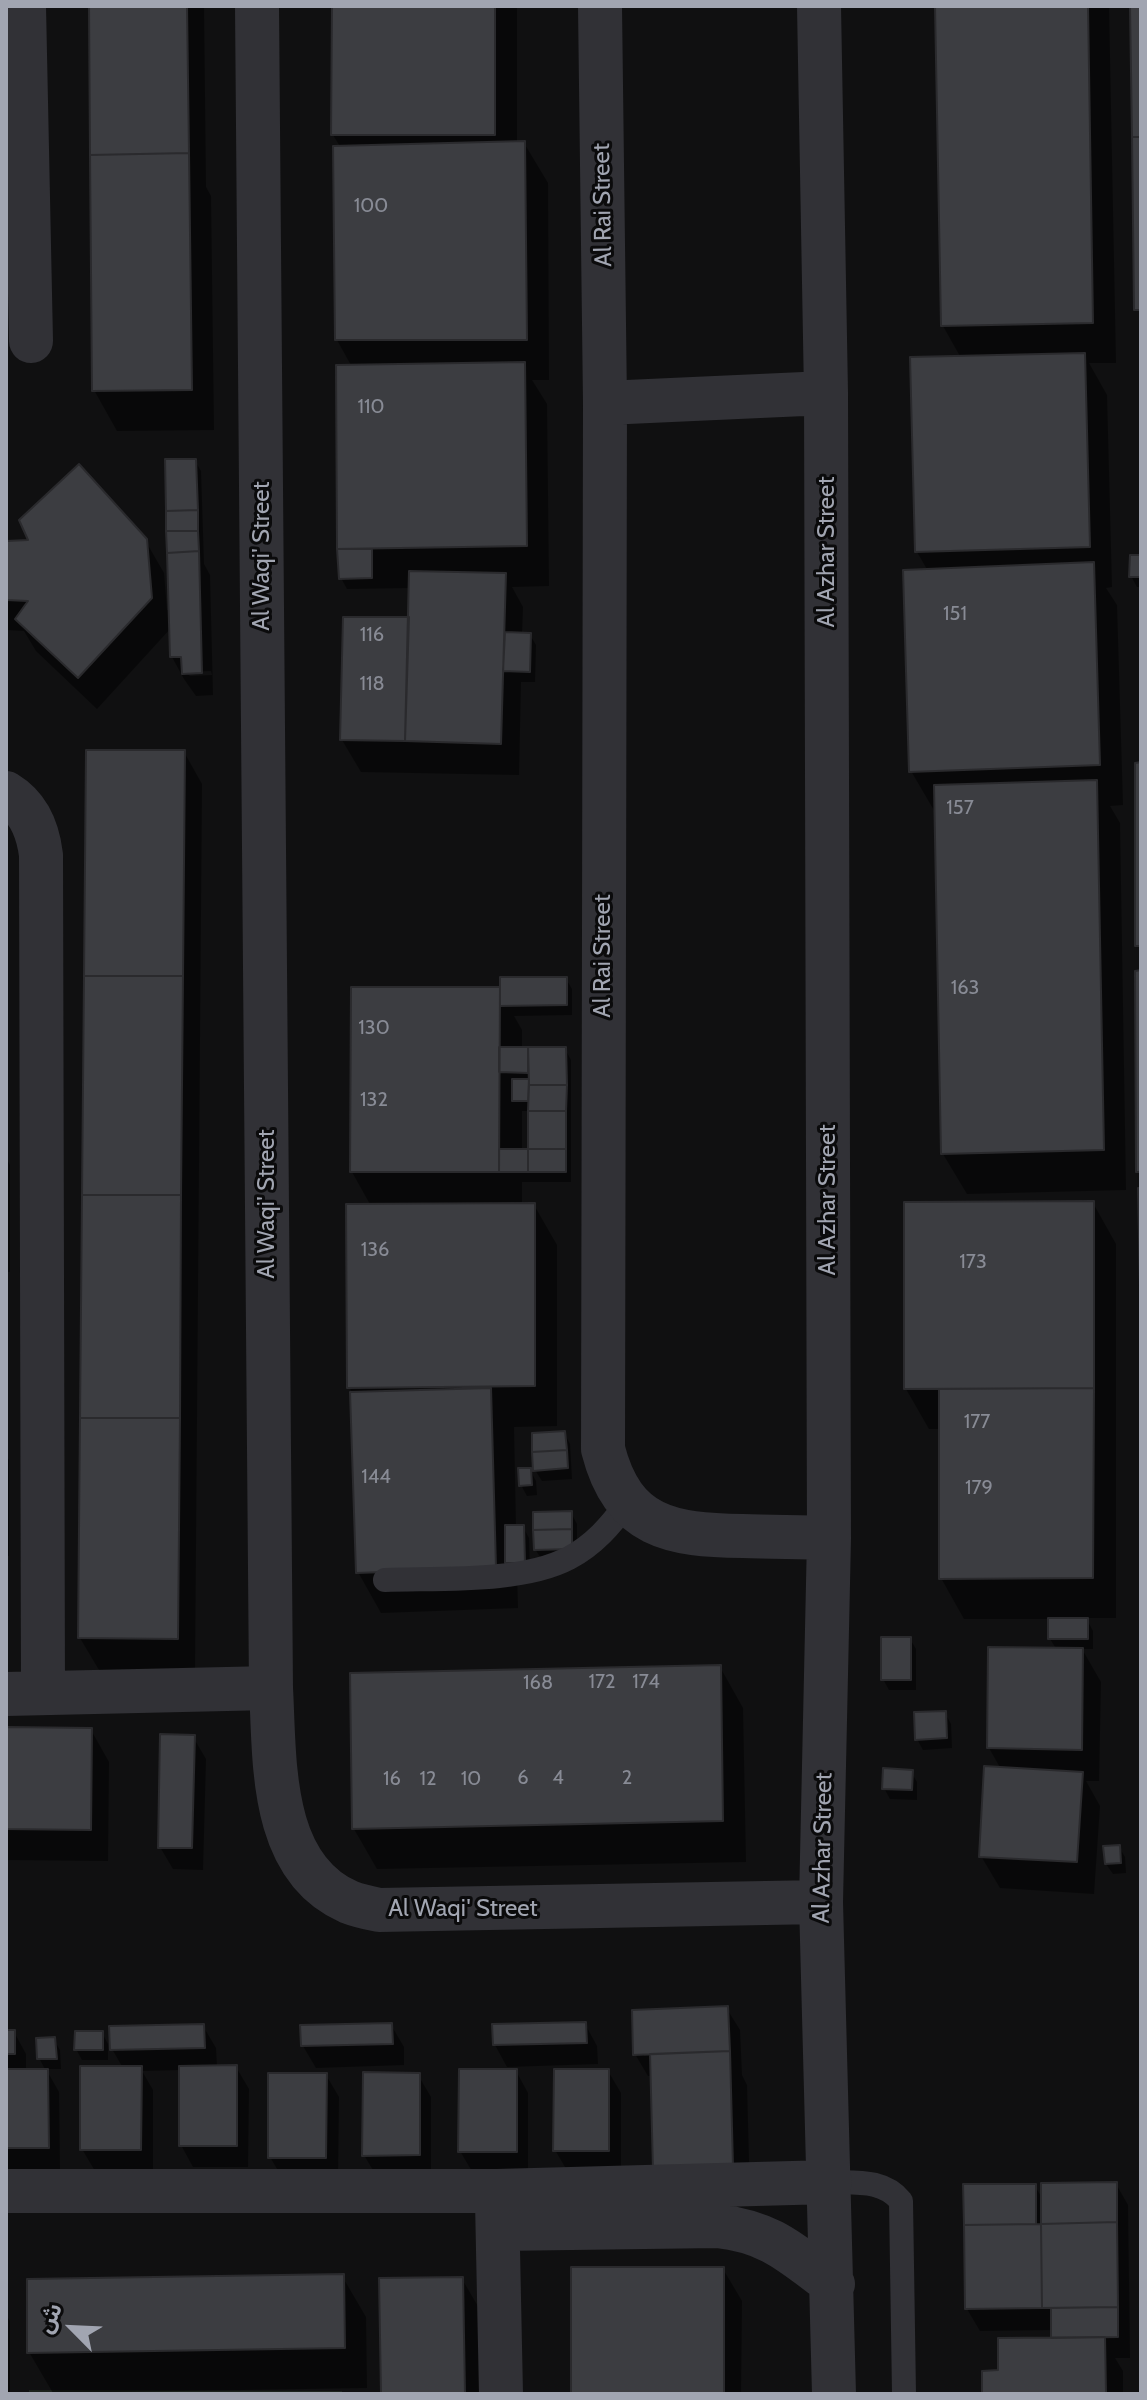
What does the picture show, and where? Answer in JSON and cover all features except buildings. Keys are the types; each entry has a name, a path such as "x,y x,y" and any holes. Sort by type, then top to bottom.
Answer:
{"street":[{"path":"24,6 17,199 31,341"},
{"name":"Al Waqi' Street","path":"257,6 271,1688 277,1782 292,1843 307,1868 327,1888 349,1902 379,1910 408,1912 821,1902"},
{"name":"Al Rai Street","path":"600,6 605,403 602,1429 607,1468 627,1503 666,1528 689,1534 829,1538"},
{"name":"Al Azhar Street","path":"819,6 826,393 829,1538 821,1902 834,2394"},
{"path":"605,403 826,393"},
{"path":"6,793 23,807 33,821 40,846 24,1099 24,1694 271,1688"},
{"path":"497,2210 830,2182"},
{"path":"6,2191 497,2210 747,2229 779,2244 833,2284"},
{"path":"497,2210 501,2394"}],"lane":[{"path":"385,1580 518,1574 544,1568 569,1558 591,1543 627,1503"},
{"path":"830,2182 881,2186 901,2201 904,2394"}],"shaded area":[{"path":"29,2390 342,2391 342,2394 29,2394"}]}
